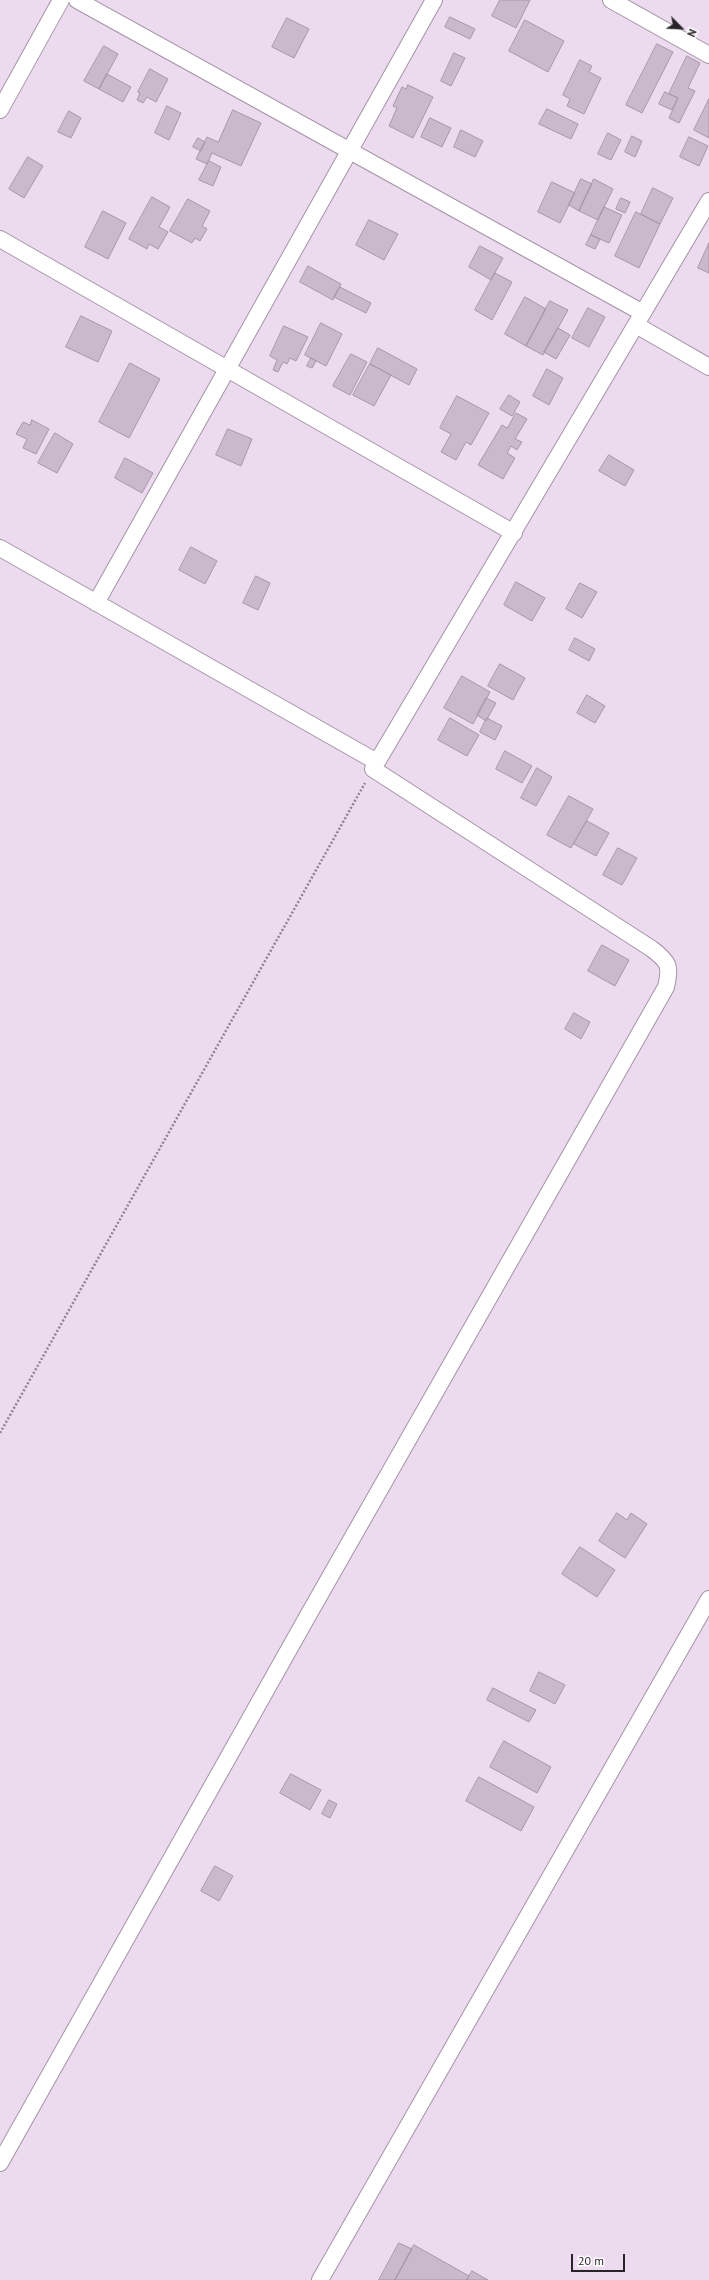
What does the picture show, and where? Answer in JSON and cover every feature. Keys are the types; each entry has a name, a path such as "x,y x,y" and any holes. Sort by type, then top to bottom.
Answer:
{"street":[{"path":"0,110 61,0"},
{"path":"77,0 350,151 640,319 709,367"},
{"path":"96,603 434,0"},
{"path":"611,0 709,55"},
{"path":"0,548 377,762 514,533 709,200"},
{"path":"0,239 514,533"},
{"path":"0,2163 314,1605 666,987 668,965 665,959 652,949 373,768"},
{"path":"320,2280 709,1598"}],"path":[{"path":"0,1433 373,768"}],"building":[{"path":"500,0 530,0 516,28 492,16"},
{"path":"450,17 475,29 470,39 445,27"},
{"path":"287,18 309,29 294,58 272,47"},
{"path":"525,20 564,41 548,72 509,51"},
{"path":"657,44 673,52 642,113 626,105"},
{"path":"104,46 118,54 99,89 84,81"},
{"path":"454,53 465,58 451,86 441,81"},
{"path":"687,56 700,63 688,88 695,91 679,123 669,118 678,98 669,94"},
{"path":"580,60 592,66 589,72 601,78 584,114 567,106 570,99 563,95"},
{"path":"150,69 168,79 156,102 147,97 143,103 137,100 140,93 138,92"},
{"path":"107,74 131,87 123,102 99,89"},
{"path":"408,85 433,97 413,138 389,126 397,108 393,106 402,87 406,89"},
{"path":"665,92 678,98 672,110 659,104"},
{"path":"709,99 709,138 694,130"},
{"path":"167,106 181,113 169,140 155,133"},
{"path":"547,109 578,124 571,139 539,124"},
{"path":"233,110 261,123 241,166 212,153 207,164 196,159 207,137 218,142"},
{"path":"69,111 81,118 71,138 58,132"},
{"path":"430,118 451,128 442,147 421,137"},
{"path":"461,130 483,141 475,157 454,147"},
{"path":"608,133 621,140 611,160 598,154"},
{"path":"632,136 642,141 635,157 625,152"},
{"path":"689,137 708,146 699,166 680,157"},
{"path":"198,138 205,142 201,151 193,147"},
{"path":"28,157 43,166 24,198 9,189"},
{"path":"209,161 221,167 213,186 199,180"},
{"path":"581,179 592,184 579,211 569,205"},
{"path":"594,179 613,189 598,220 579,211"},
{"path":"552,182 575,193 560,223 538,212"},
{"path":"653,188 673,198 660,224 641,214"},
{"path":"152,197 170,207 159,227 168,232 158,249 149,244 147,249 129,239"},
{"path":"621,198 630,202 625,213 616,209"},
{"path":"188,199 210,211 202,226 207,229 200,241 195,238 192,243 170,231"},
{"path":"604,207 622,215 609,243 591,235"},
{"path":"103,211 126,223 108,259 85,247"},
{"path":"636,212 660,224 639,268 615,256"},
{"path":"369,220 398,234 384,260 356,245"},
{"path":"591,235 600,239 595,249 586,245"},
{"path":"709,243 709,273 698,268"},
{"path":"480,246 503,258 491,280 469,267"},
{"path":"308,266 341,284 333,300 300,282"},
{"path":"495,273 512,282 492,320 475,310"},
{"path":"340,287 371,303 366,313 334,297"},
{"path":"525,297 546,309 526,346 505,334"},
{"path":"550,301 568,310 543,355 526,346"},
{"path":"588,308 605,317 589,347 572,338"},
{"path":"81,316 112,331 98,362 66,347"},
{"path":"321,323 342,334 326,366 305,355"},
{"path":"284,326 308,337 296,361 290,358 287,364 283,362 278,372 273,370 277,360 270,356"},
{"path":"558,328 570,335 556,359 544,352"},
{"path":"378,348 417,369 409,385 370,364"},
{"path":"351,354 367,362 350,395 333,386"},
{"path":"311,358 316,361 312,368 307,366"},
{"path":"130,363 160,379 129,438 99,422"},
{"path":"370,364 391,375 374,406 353,395"},
{"path":"547,369 563,378 549,405 533,396"},
{"path":"509,395 520,402 512,416 500,409"},
{"path":"457,396 489,413 471,445 466,442 456,460 441,452 451,434 440,428"},
{"path":"516,413 527,419 515,439 522,442 517,450 511,446 507,453 515,458 503,479 478,465 502,425 507,428"},
{"path":"32,420 49,429 36,454 23,448 27,439 16,434 23,422 30,425"},
{"path":"228,429 252,439 241,466 216,455"},
{"path":"55,433 73,444 57,473 38,463"},
{"path":"609,455 634,470 625,486 599,471"},
{"path":"125,458 153,473 142,493 115,478"},
{"path":"191,547 217,561 205,584 179,570"},
{"path":"256,576 270,583 258,610 243,603"},
{"path":"516,582 545,598 532,621 504,605"},
{"path":"580,583 597,592 582,618 566,609"},
{"path":"575,638 595,649 589,661 569,650"},
{"path":"500,664 525,678 513,700 488,686"},
{"path":"462,676 490,692 473,724 444,708"},
{"path":"587,695 605,706 595,723 577,713"},
{"path":"486,698 496,703 486,721 477,715"},
{"path":"450,718 479,735 467,756 438,740"},
{"path":"487,718 502,726 495,740 480,732"},
{"path":"505,751 532,766 522,783 496,769"},
{"path":"537,768 552,777 536,806 521,798"},
{"path":"569,796 593,809 571,848 547,835"},
{"path":"587,821 609,833 596,856 574,844"},
{"path":"618,848 637,858 622,885 603,875"},
{"path":"602,945 629,960 615,986 588,971"},
{"path":"574,1013 590,1022 581,1039 565,1029"},
{"path":"617,1513 627,1520 631,1513 647,1524 625,1558 599,1541"},
{"path":"580,1547 615,1570 597,1597 562,1574"},
{"path":"539,1672 565,1685 555,1704 530,1691"},
{"path":"493,1688 536,1710 529,1722 487,1700"},
{"path":"504,1741 551,1767 537,1793 490,1767"},
{"path":"291,1774 321,1790 310,1810 280,1793"},
{"path":"479,1777 534,1807 521,1831 466,1801"},
{"path":"329,1800 337,1804 330,1818 322,1814"},
{"path":"215,1866 233,1876 219,1901 201,1891"},
{"path":"399,2243 412,2249 395,2280 379,2280"},
{"path":"414,2245 469,2276 467,2280 395,2280"},
{"path":"472,2271 488,2280 467,2280"}]}
